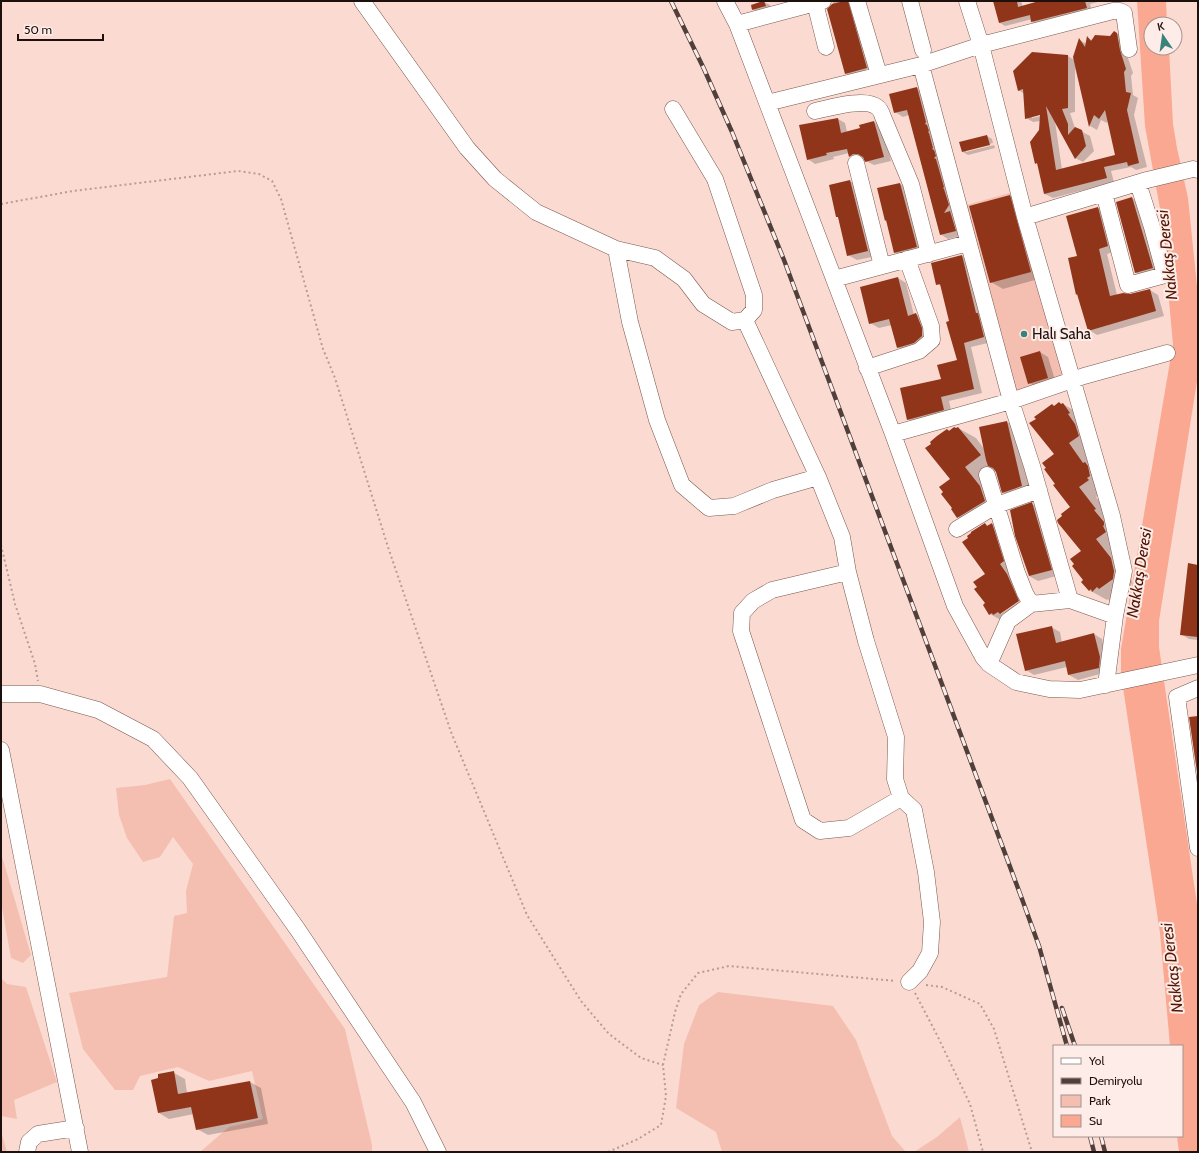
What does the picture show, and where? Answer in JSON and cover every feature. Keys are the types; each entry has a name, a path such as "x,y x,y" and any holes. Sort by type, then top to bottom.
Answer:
{"street":[{"path":"362,1 467,148 495,179 536,212 616,249 655,258 684,279 703,304 732,322 745,320 754,310 754,295 715,179 673,109"},
{"path":"725,1 737,24 893,434 955,606 983,656 989,664 1016,682 1049,689 1080,690 1198,665"},
{"path":"857,1 879,75"},
{"path":"910,1 922,58 968,243 1011,401 1039,490 1070,600"},
{"path":"967,1 1025,217 1112,516 1124,571 1115,616 1106,685"},
{"path":"737,24 819,2 826,48"},
{"path":"766,103 879,75 922,58 980,46 1106,13 1120,11 1124,13 1129,49"},
{"path":"815,111 861,103 870,103 878,107 911,184 929,254"},
{"path":"856,163 882,266"},
{"path":"1025,217 1143,181 1196,170"},
{"path":"1104,193 1128,284 1165,275 1152,227 1143,181"},
{"path":"834,280 968,243"},
{"path":"616,249 634,337 658,420 682,485 709,508 734,506 773,490 818,477"},
{"path":"867,368 919,351 932,340 931,326 908,260"},
{"path":"745,320 818,477 842,537 848,572 866,641 896,737 895,779 901,798 914,810 926,872 932,922 930,953 920,971 909,982"},
{"path":"893,434 1011,401 1167,353"},
{"path":"987,475 1018,573 1025,593 1031,604"},
{"path":"956,529 997,505 1039,490"},
{"path":"848,572 772,590 752,600 742,613 741,631 803,820 820,831 849,828 901,798"},
{"path":"989,664 1008,621 1031,604 1070,600 1115,616"},
{"path":"1198,688 1177,697 1198,848"},
{"path":"1,694 40,694 98,710 153,738 190,778 298,930 413,1102 438,1152"},
{"path":"1,750 80,1152"},
{"path":"27,1152 29,1142 38,1134 76,1128"}],"path":[{"path":"1,204 73,191 238,171 259,174 272,181 281,199 323,349 335,378 386,539 451,732 527,915 581,1001 609,1034 641,1058 663,1065"},
{"path":"1,545 15,604 35,664 40,694"},
{"path":"608,1152 638,1139 661,1125 666,1096 663,1065 681,994 698,974 729,966 909,982 942,987 980,1004 994,1029 1032,1152"},
{"path":"909,982 937,1035 970,1104 984,1152"}],"green space":[{"name":"Halı Saha","path":"1013,192 1066,381 1009,393 959,207"},
{"path":"170,779 345,1029 372,1145 372,1152 200,1152 229,1127 263,1119 252,1071 209,1081 178,1067 140,1076 133,1090 115,1090 83,1049 69,993 167,977 174,916 187,913 186,891 193,864 173,837 160,857 143,862 127,838 119,815 116,788 145,785"},
{"path":"1,853 31,955 23,963 11,958 1,902"},
{"path":"1,978 7,984 26,987 57,1082 14,1100 17,1119 1,1116"},
{"path":"718,992 833,1006 856,1040 892,1136 906,1152 722,1152 716,1132 676,1108 684,1044 699,1005"},
{"path":"960,1117 969,1152 914,1152 937,1137"},
{"path":"1,1131 7,1152 1,1152"}],"water":[{"name":"Nakkaş Deresi","path":"1137,1 1166,1 1167,16 1143,16 1143,56 1169,56 1173,124 1188,198 1198,296 1198,375 1159,621 1159,647 1198,911 1198,1152 1179,1152 1177,1137 1183,1137 1183,1045 1170,1045 1160,933 1121,674 1121,649 1173,344 1161,214 1145,126"}],"building":[{"path":"764,1 766,6 752,10 751,5"},
{"path":"848,1 867,68 845,74 827,9 832,4"},
{"path":"993,1 1017,1 1018,7 1039,1 1085,1 1087,8 1031,22 1030,15 999,23"},
{"path":"1114,31 1117,33 1120,50 1126,69 1124,72 1126,92 1131,93 1127,110 1139,163 1128,166 1127,162 1104,167 1107,178 1044,194 1037,163 1035,164 1030,142 1039,130 1040,115 1025,119 1023,89 1018,91 1013,71 1032,52 1068,55 1068,108 1062,109 1068,124 1068,135 1075,127 1082,130 1086,146 1075,159 1046,106 1056,170 1115,155 1105,110 1099,119 1094,115 1089,127 1073,57 1079,38 1085,47 1087,36 1091,41 1095,35 1110,36"},
{"path":"917,87 926,122 925,124 927,125 932,149 934,150 936,156 934,158 936,159 949,205 944,213 950,211 956,231 940,235 907,110 894,113 889,94"},
{"path":"838,118 841,133 860,128 859,125 874,121 884,157 865,162 863,157 858,154 853,154 849,157 847,149 826,153 827,155 807,160 799,125"},
{"path":"987,135 990,145 962,152 959,142"},
{"path":"850,180 868,251 847,256 829,185"},
{"path":"900,183 917,247 894,253 877,188"},
{"path":"1010,195 1031,272 990,283 969,206"},
{"path":"1132,197 1153,268 1135,273 1116,202"},
{"path":"1098,207 1108,246 1099,249 1110,296 1123,293 1130,294 1150,289 1156,311 1088,331 1077,294 1076,295 1068,258 1077,256 1066,216"},
{"path":"962,255 976,313 978,313 984,337 964,343 974,389 941,397 944,410 907,420 900,388 941,379 937,365 957,360 946,322 949,321 940,284 936,285 931,263"},
{"path":"898,277 908,316 916,313 922,328 922,336 914,343 897,348 889,319 869,324 860,287"},
{"path":"1040,351 1048,378 1028,384 1020,357"},
{"path":"1059,402 1061,404 1063,403 1070,413 1068,414 1075,424 1079,436 1069,443 1083,463 1085,462 1088,466 1090,476 1087,478 1089,480 1079,487 1104,522 1103,526 1106,532 1096,539 1111,558 1114,571 1113,579 1099,589 1097,587 1092,592 1091,589 1089,591 1081,582 1083,580 1072,566 1074,564 1070,559 1081,551 1057,520 1062,516 1061,514 1070,507 1053,485 1055,484 1044,469 1046,468 1042,463 1054,454 1029,423 1036,419 1034,417 1052,404 1054,406"},
{"path":"1007,421 1022,486 1002,493 996,472 993,468 988,466 979,427"},
{"path":"954,427 958,427 981,455 965,467 980,486 985,501 957,518 951,509 952,508 941,494 943,492 939,487 950,479 925,448 931,444 930,442 937,436 947,429 949,431"},
{"path":"1032,502 1052,570 1029,576 1015,536 1010,510"},
{"path":"985,523 987,526 992,523 1004,561 1000,564 1007,574 1019,601 1000,614 998,612 993,615 992,613 989,615 983,605 985,603 974,589 977,587 973,582 985,574 962,542 968,538 967,536 971,532"},
{"path":"1188,563 1198,565 1198,637 1180,635"},
{"path":"1052,626 1056,643 1094,633 1100,657 1099,668 1068,675 1065,661 1025,671 1016,634"},
{"path":"1198,716 1198,779 1189,717"},
{"path":"174,1071 178,1094 250,1081 258,1118 196,1130 191,1107 158,1113 151,1080 158,1078 158,1074"}],"railway":[{"path":"671,1 704,69 732,132 784,260 1039,946 1067,1045"},
{"path":"1062,1008 1075,1045"},
{"path":"1090,1137 1094,1152"},
{"path":"1101,1137 1105,1152"}],"place":[{"name":"Halı Saha","path":"1024,334"}]}
